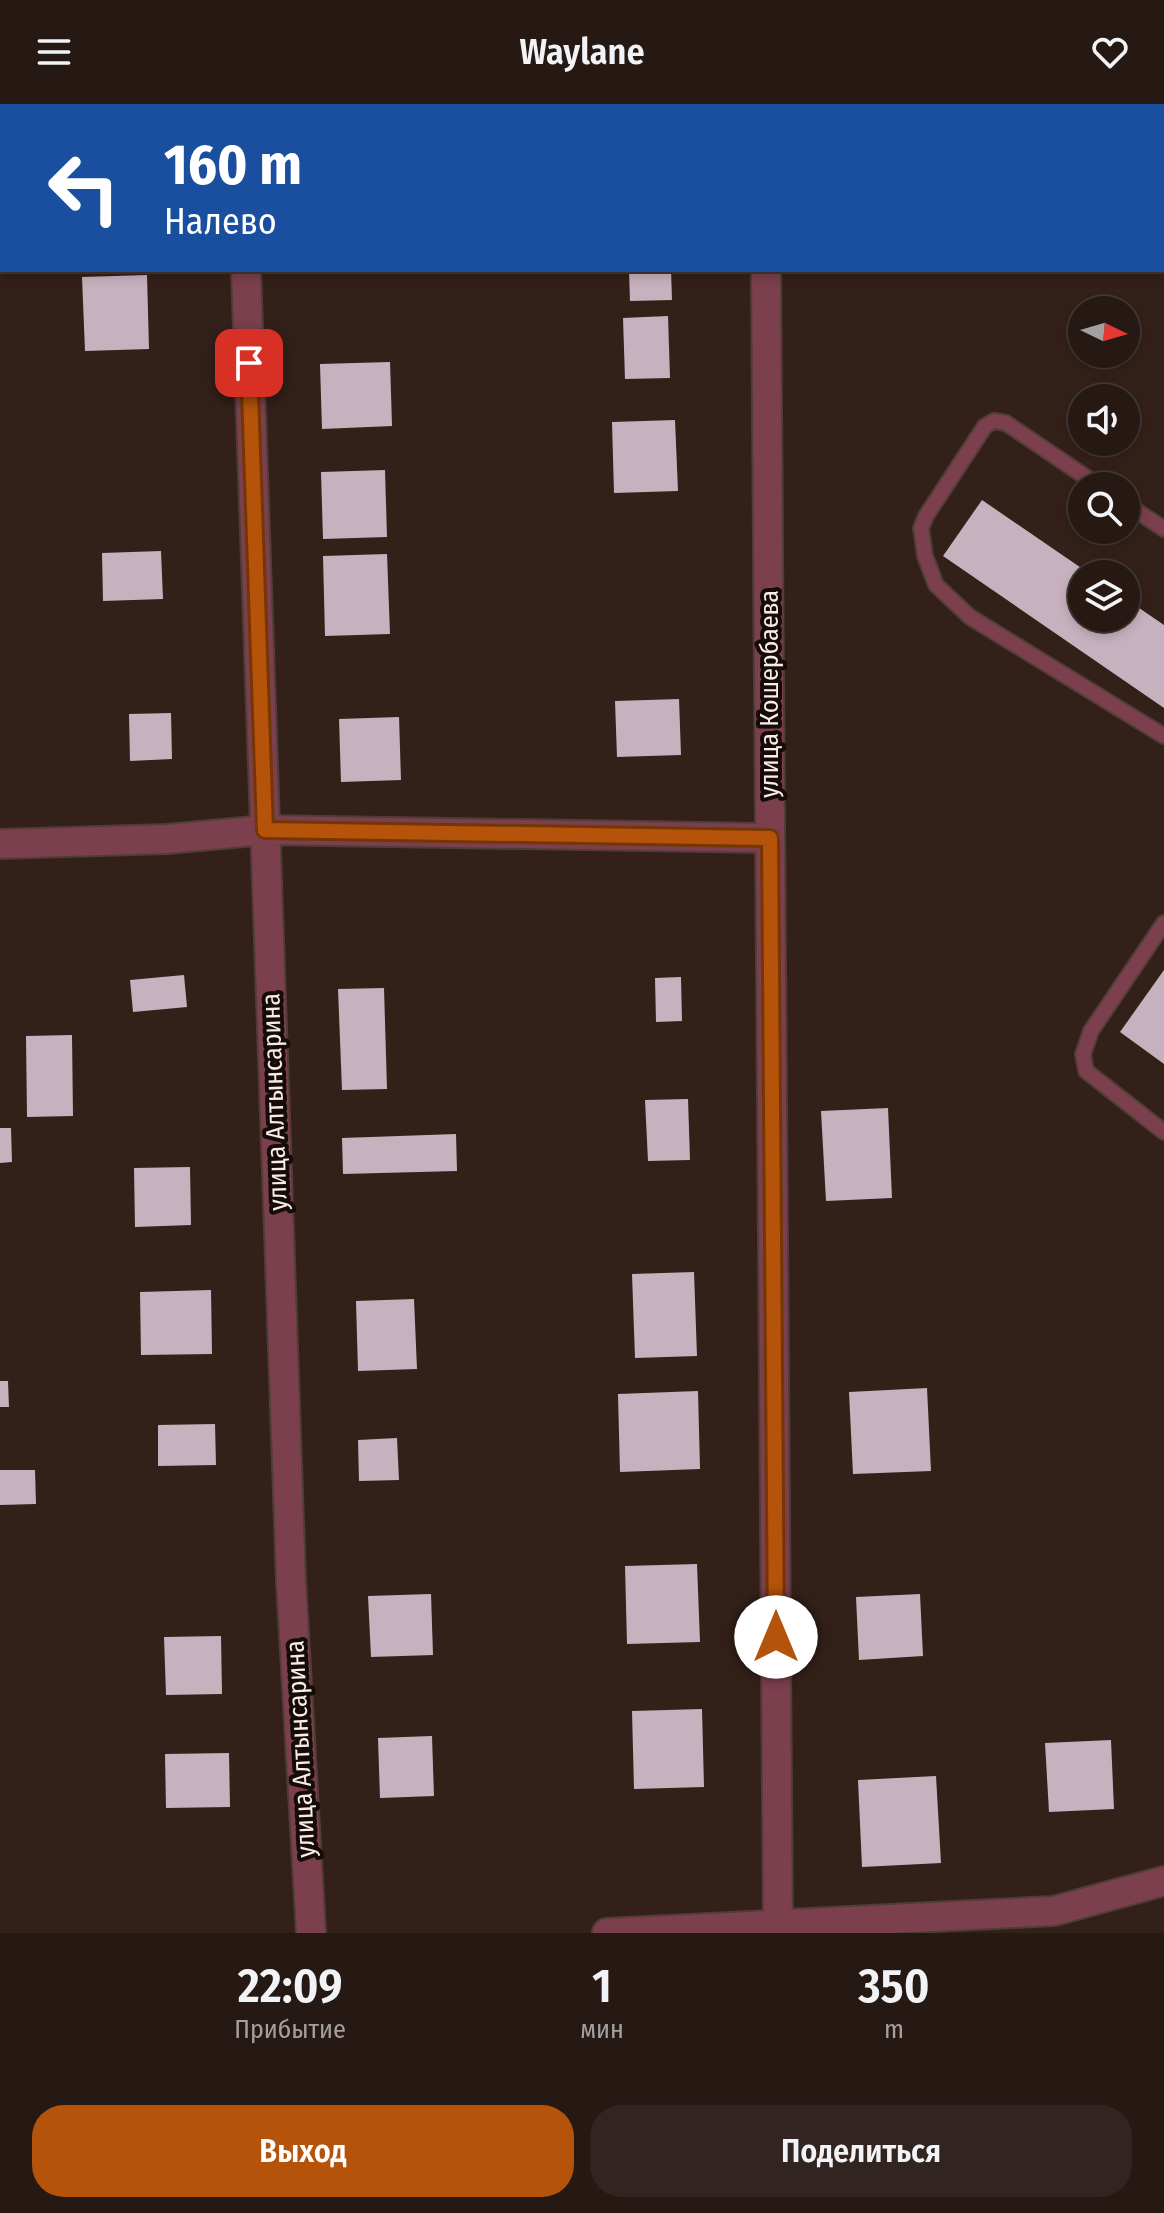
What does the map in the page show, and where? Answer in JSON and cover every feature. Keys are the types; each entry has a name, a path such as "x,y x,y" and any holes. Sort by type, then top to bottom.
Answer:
{"street":[{"name":"улица Алтынсарина","path":"246,272 291,1581 311,1933"},
{"name":"улица Кошербаева","path":"766,272 778,1929"},
{"path":"0,844 167,839 265,830 770,838"},
{"path":"607,1933 778,1929 1054,1911 1164,1881"}],"lane":[{"path":"1078,472 1006,423 994,421 985,426 926,516 921,528 925,556 936,585 970,617 1164,736"},
{"path":"1140,513 1164,529"},
{"path":"1164,923 1091,1031 1083,1054 1086,1071 1164,1132"}],"building":[{"path":"629,272 671,272 672,300 630,301"},
{"path":"147,275 149,349 85,351 82,277"},
{"path":"668,316 670,378 625,379 623,318"},
{"path":"390,362 392,426 322,429 320,364"},
{"path":"675,420 678,491 614,493 612,422"},
{"path":"385,470 387,537 323,539 321,472"},
{"path":"982,500 1070,560 1068,632 1140,632 1140,609 1164,625 1164,708 943,556"},
{"path":"161,551 163,599 103,601 102,553"},
{"path":"387,554 390,634 325,636 323,556"},
{"path":"679,699 681,755 617,757 615,701"},
{"path":"171,713 172,759 130,761 129,714"},
{"path":"399,717 401,780 341,782 339,719"},
{"path":"1164,970 1164,1064 1120,1032"},
{"path":"184,975 187,1007 133,1012 130,980"},
{"path":"681,977 682,1021 656,1022 655,978"},
{"path":"384,988 387,1089 342,1090 338,989"},
{"path":"72,1035 73,1116 27,1117 26,1036"},
{"path":"688,1099 690,1160 648,1161 645,1100"},
{"path":"888,1108 892,1198 826,1201 821,1111"},
{"path":"0,1128 11,1128 12,1162 0,1163"},
{"path":"456,1134 457,1171 343,1174 342,1138"},
{"path":"190,1167 191,1225 135,1227 134,1168"},
{"path":"694,1272 697,1356 635,1358 632,1274"},
{"path":"211,1290 212,1354 141,1355 140,1292"},
{"path":"414,1299 417,1369 358,1371 356,1301"},
{"path":"0,1381 8,1381 9,1407 0,1407"},
{"path":"927,1388 931,1471 853,1474 849,1392"},
{"path":"698,1391 700,1469 620,1472 618,1394"},
{"path":"215,1424 216,1465 158,1466 158,1425"},
{"path":"397,1438 399,1480 359,1481 358,1440"},
{"path":"0,1470 35,1470 36,1504 0,1505"},
{"path":"697,1564 700,1642 627,1644 625,1566"},
{"path":"431,1594 433,1655 371,1657 368,1596"},
{"path":"920,1594 923,1656 859,1660 856,1597"},
{"path":"221,1636 222,1694 166,1695 164,1637"},
{"path":"702,1709 704,1787 634,1789 632,1711"},
{"path":"432,1736 434,1796 380,1798 378,1738"},
{"path":"1111,1740 1114,1809 1049,1812 1045,1743"},
{"path":"229,1753 230,1807 166,1808 165,1754"},
{"path":"936,1776 941,1863 862,1867 858,1780"}],"route":[{"path":"249,363 265,830 770,838 776,1637"}]}
